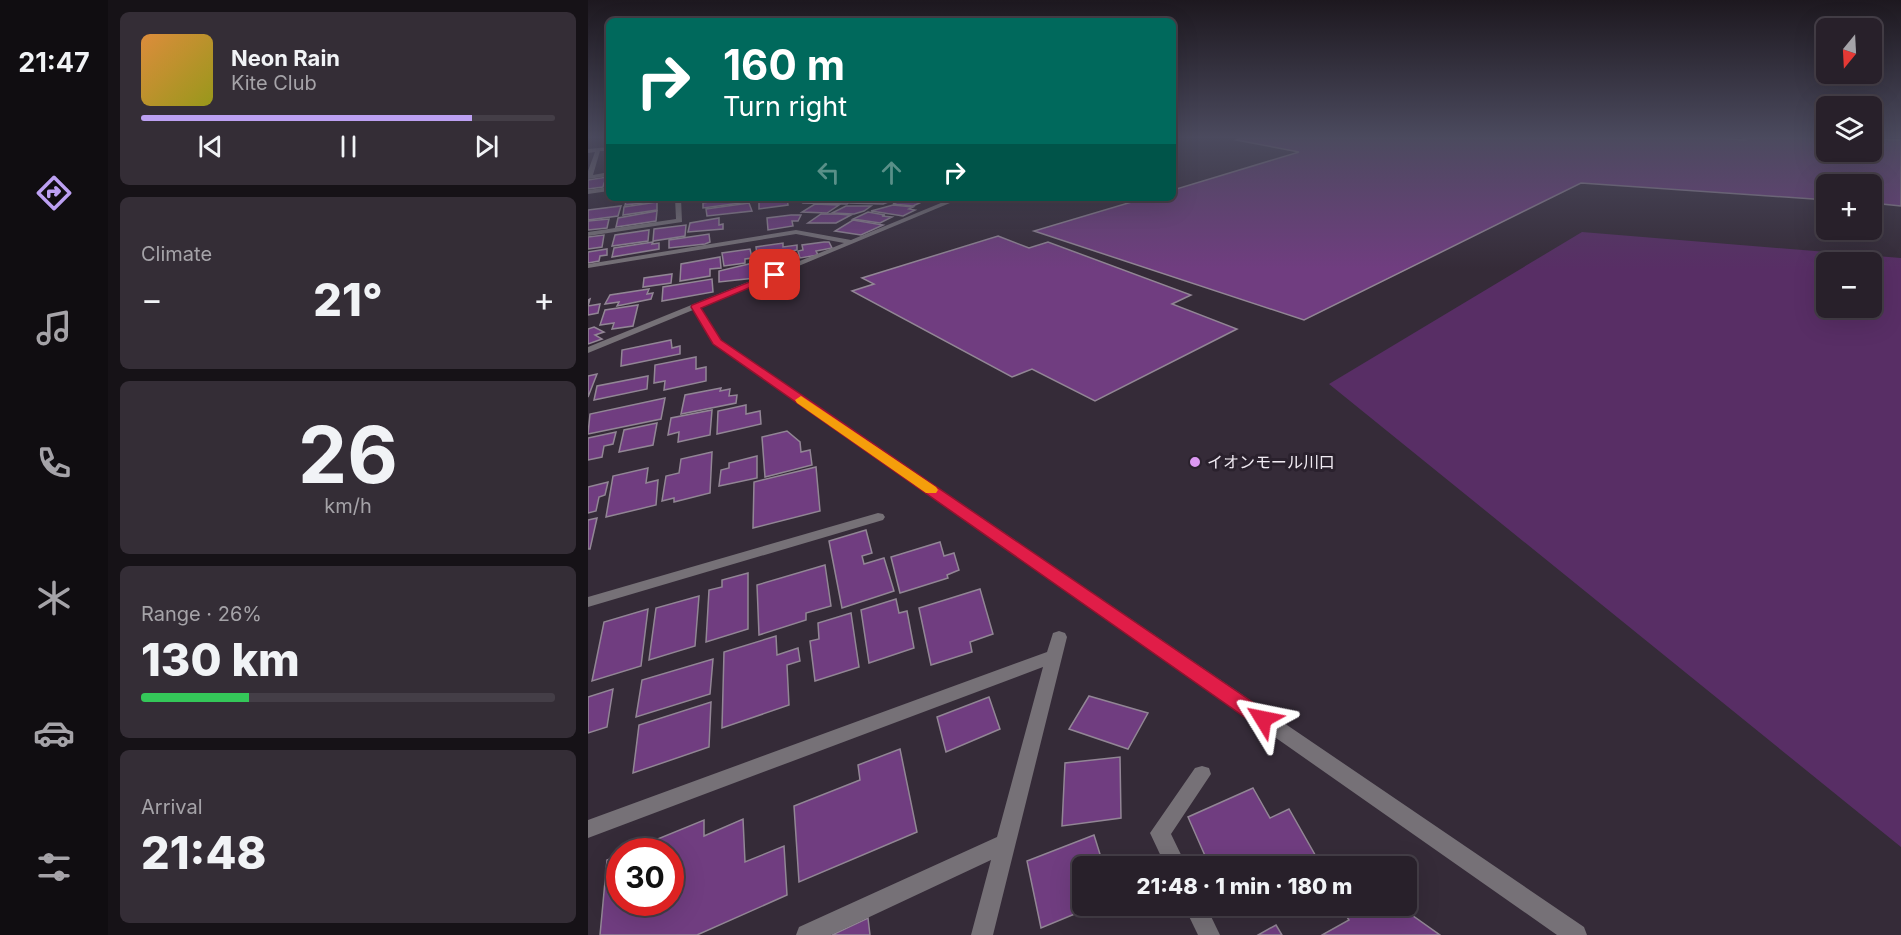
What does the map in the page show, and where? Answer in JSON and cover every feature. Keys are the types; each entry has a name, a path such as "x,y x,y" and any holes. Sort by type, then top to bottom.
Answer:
{"street":[{"path":"588,192 606,189"},
{"path":"588,234 680,221 678,201"},
{"path":"588,350 953,201"},
{"path":"588,266 796,232 854,242"},
{"path":"696,307 717,342 1576,935"},
{"path":"588,602 878,517"},
{"path":"982,935 1059,637"},
{"path":"588,829 1054,656"},
{"path":"1172,856 1160,833 1202,774"},
{"path":"807,935 1006,843"},
{"path":"1200,916 1209,935"}],"shaded area":[{"path":"1582,232 1827,252 1816,252 1816,318 1882,318 1882,256 1901,258 1901,847 1329,384"}],"building":[{"path":"588,182 606,182 603,187 588,189"},
{"path":"1201,182 1816,182 1816,199 1581,183 1304,320 1034,231 1135,201 1176,201 1176,189"},
{"path":"1882,182 1901,182 1901,206 1882,204"},
{"path":"626,201 659,201 625,205"},
{"path":"715,201 748,201 703,208 703,203"},
{"path":"759,201 787,201 788,205 759,209"},
{"path":"807,201 851,201 847,204 804,203"},
{"path":"854,201 891,201 883,204 851,203"},
{"path":"900,201 924,201 913,206 893,204"},
{"path":"657,202 657,210 623,215 624,207"},
{"path":"749,203 752,211 707,216 706,209"},
{"path":"815,204 839,205 827,213 802,212"},
{"path":"893,205 913,207 909,209 915,210 903,216 871,211"},
{"path":"621,206 618,216 588,220 588,210"},
{"path":"846,206 871,206 854,214 832,213"},
{"path":"657,211 656,221 616,227 618,218"},
{"path":"868,212 892,217 880,223 853,219"},
{"path":"821,214 851,215 836,223 808,223"},
{"path":"801,215 798,221 792,221 793,226 768,230 767,218"},
{"path":"719,218 719,225 723,224 723,229 688,232 690,223"},
{"path":"609,219 607,228 588,230 588,221"},
{"path":"853,220 883,225 861,235 835,231"},
{"path":"686,225 685,236 653,241 654,229"},
{"path":"649,230 648,241 612,246 615,235"},
{"path":"709,234 710,242 705,244 669,248 669,240"},
{"path":"604,235 602,247 588,249 588,237"},
{"path":"998,236 1029,248 1048,242 1191,295 1172,304 1237,329 1095,401 1032,369 1012,377 852,291 874,284 862,278"},
{"path":"653,242 652,244 659,243 659,249 612,257 614,248"},
{"path":"829,242 832,248 816,251 818,255 800,258 798,251 803,250 802,245"},
{"path":"783,243 783,247 797,245 797,250 764,257 763,254 757,255 756,247"},
{"path":"607,249 607,255 600,256 599,261 588,263 588,252"},
{"path":"750,249 752,258 745,259 745,263 724,266 722,253"},
{"path":"789,254 790,265 758,269 758,259"},
{"path":"720,257 721,268 710,269 710,276 680,281 681,264"},
{"path":"753,263 755,278 719,282 719,271"},
{"path":"672,274 671,283 643,287 644,278"},
{"path":"712,279 713,292 662,301 663,287"},
{"path":"649,289 647,294 653,293 651,299 617,306 619,302 605,304 610,295"},
{"path":"600,304 598,313 588,315 588,306"},
{"path":"638,305 633,326 612,329 614,323 600,325 605,310"},
{"path":"594,327 604,332 595,335 602,339 588,344 588,329"},
{"path":"671,340 672,348 680,346 680,354 621,366 622,350"},
{"path":"696,357 696,369 706,367 706,381 664,390 665,381 654,383 655,365"},
{"path":"597,374 588,397 588,376"},
{"path":"648,376 647,389 594,400 597,386"},
{"path":"721,388 720,391 730,389 729,396 737,395 736,403 681,414 685,395"},
{"path":"665,398 661,419 588,434 590,414"},
{"path":"746,405 746,414 760,411 761,424 717,434 718,411"},
{"path":"712,410 710,435 678,442 679,432 668,435 671,418"},
{"path":"657,423 653,445 619,452 624,430"},
{"path":"787,431 800,442 801,452 810,450 812,465 765,477 762,437"},
{"path":"616,432 613,444 604,446 602,457 588,460 588,438"},
{"path":"712,452 710,493 674,502 674,498 662,501 666,476 679,473 681,459"},
{"path":"757,456 757,478 719,486 721,470 729,468 729,463"},
{"path":"816,467 820,511 753,528 754,482"},
{"path":"648,468 646,483 658,480 656,505 606,517 613,476"},
{"path":"608,482 605,495 599,497 596,511 588,513 588,487"},
{"path":"597,518 590,549 588,549 588,520"},
{"path":"866,530 872,553 862,556 864,564 884,558 894,591 842,608 829,541"},
{"path":"940,542 944,556 954,553 959,570 947,575 948,578 900,593 891,557"},
{"path":"825,565 831,606 806,613 806,620 759,635 757,585"},
{"path":"748,573 748,629 706,642 709,590 722,587 722,580"},
{"path":"980,589 993,634 970,642 972,652 931,665 919,608"},
{"path":"699,596 695,646 649,660 656,608"},
{"path":"896,599 899,613 907,611 914,648 869,663 861,610"},
{"path":"648,609 641,666 592,681 604,622"},
{"path":"851,613 859,667 815,681 810,641 819,639 818,623"},
{"path":"776,636 777,655 798,648 800,661 787,665 789,705 722,728 724,652"},
{"path":"713,659 710,694 636,717 642,680"},
{"path":"613,689 607,727 588,733 588,697"},
{"path":"1089,696 1148,713 1128,749 1069,729"},
{"path":"989,697 1000,729 946,752 937,717"},
{"path":"711,702 709,747 633,773 639,725"},
{"path":"900,749 917,832 799,882 794,806 860,780 858,765"},
{"path":"1120,757 1121,818 1062,826 1065,763"},
{"path":"1253,788 1270,818 1289,809 1316,856 1205,856 1188,817"},
{"path":"743,819 745,862 784,846 787,895 697,935 600,935 606,871 606,916 684,916 684,838 660,838 704,820 704,836"},
{"path":"1094,835 1101,856 1072,856 1072,915 1041,928 1027,861"},
{"path":"1346,916 1413,916 1440,935 1322,935 1349,920"},
{"path":"868,918 870,935 832,935"},
{"path":"1276,925 1282,935 1258,935"}],"slow traffic":[{"path":"801,400 931,490"}],"place":[{"name":"イオンモール川口","path":"1195,462"}],"route":[{"path":"775,275 696,307 717,342 1263,719"}]}
